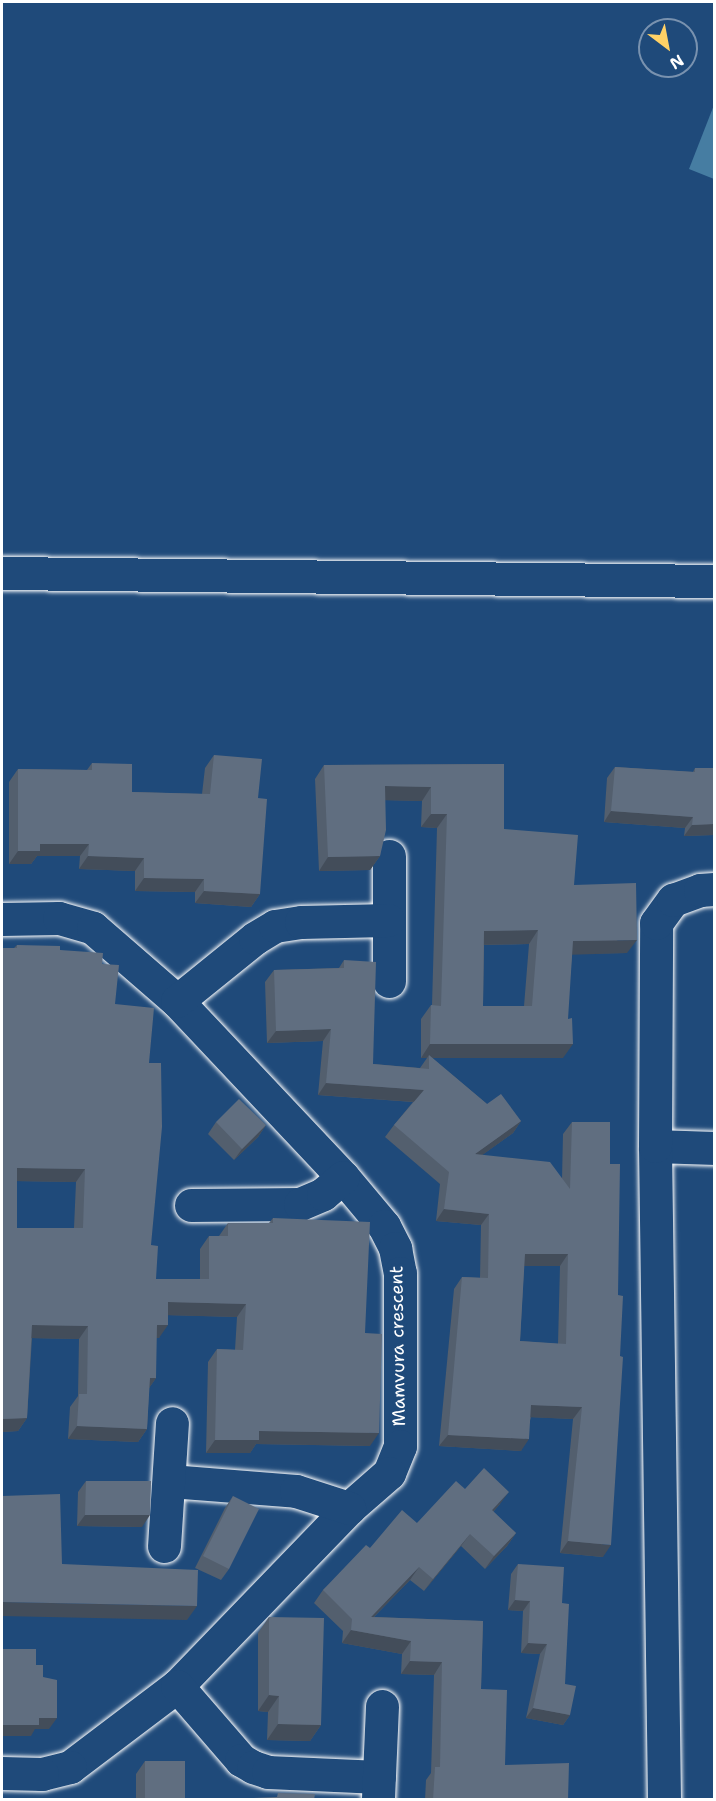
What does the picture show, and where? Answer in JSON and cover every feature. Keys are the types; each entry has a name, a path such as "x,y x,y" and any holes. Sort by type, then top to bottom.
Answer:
{"street":[{"path":"2,573 714,581"},
{"path":"389,856 389,981"},
{"path":"664,1800 655,1146 656,923 672,900 700,890 714,890"},
{"name":"Mamvura crescent","path":"2,919 76,921 93,928 177,1001 343,1177 384,1226 395,1248 400,1273 400,1446 389,1473 350,1508 177,1686 70,1767 42,1774 2,1773"},
{"path":"177,1001 255,938 275,926 301,922 388,920"},
{"path":"655,1146 714,1148"},
{"path":"192,1205 300,1203 323,1194 343,1177"},
{"path":"164,1546 170,1481 171,1423"},
{"path":"170,1481 296,1491 350,1508"},
{"path":"177,1686 241,1760 254,1767 268,1772 379,1788 382,1706"}],"water":[{"path":"714,105 714,179 689,169"}],"building":[{"path":"214,755 262,759 258,798 267,799 260,894 204,891 204,879 144,878 144,858 88,856 89,844 40,844 40,851 18,851 18,769 92,770 92,763 132,764 132,792 210,794"},
{"path":"504,764 504,829 578,835 574,885 636,883 637,940 573,941 568,1019 572,1018 573,1044 430,1044 431,1005 441,1006 447,814 431,814 431,787 385,786 386,830 380,856 328,857 324,765","holes":["538,930 532,1006 483,1006 484,931"]},
{"path":"615,767 695,772 695,768 714,768 714,824 692,825 693,817 611,811"},
{"path":"17,945 60,946 60,950 103,953 102,964 119,965 115,1004 154,1008 149,1063 161,1063 162,1127 151,1245 158,1246 156,1279 209,1279 209,1236 228,1236 228,1223 273,1223 273,1218 370,1222 365,1333 382,1334 379,1433 259,1431 259,1440 215,1440 217,1349 243,1350 246,1304 168,1302 168,1325 157,1325 156,1378 150,1378 147,1429 77,1426 79,1394 87,1394 88,1326 32,1325 27,1418 2,1419 2,948 17,948","holes":["17,1168 85,1169 83,1228 17,1228"]},
{"path":"344,960 376,962 373,1064 429,1069 429,1055 487,1104 501,1094 521,1121 475,1154 550,1162 570,1189 572,1122 610,1122 610,1164 620,1164 618,1295 623,1296 620,1356 623,1357 611,1545 568,1541 582,1407 531,1405 529,1439 448,1435 462,1277 488,1278 489,1214 444,1209 449,1172 394,1125 424,1090 326,1083 331,1029 276,1031 274,970 344,968","holes":["525,1254 568,1254 566,1344 520,1341"]},
{"path":"239,1099 266,1125 242,1149 216,1122"},
{"path":"484,1468 509,1492 492,1510 516,1533 494,1556 470,1534 433,1579 419,1567 371,1617 483,1621 481,1689 507,1690 505,1765 569,1763 568,1800 433,1800 435,1767 440,1767 442,1662 410,1661 411,1641 351,1630 352,1619 323,1590 366,1545 370,1548 402,1510 417,1523 456,1481 465,1489"},
{"path":"86,1481 151,1481 150,1515 85,1515"},
{"path":"60,1494 62,1564 198,1570 197,1606 2,1602 2,1496"},
{"path":"233,1496 259,1509 229,1569 203,1556"},
{"path":"518,1564 564,1567 562,1603 569,1604 565,1684 576,1686 570,1715 533,1708 547,1644 528,1643 530,1601 515,1600"},
{"path":"269,1617 324,1618 321,1725 278,1724 279,1696 269,1695"},
{"path":"2,1649 36,1649 36,1665 43,1665 43,1677 57,1680 57,1718 39,1718 39,1725 2,1725"},
{"path":"145,1761 185,1761 185,1800 145,1800"},
{"path":"278,1793 315,1794 314,1800 206,1800 277,1797"}]}
